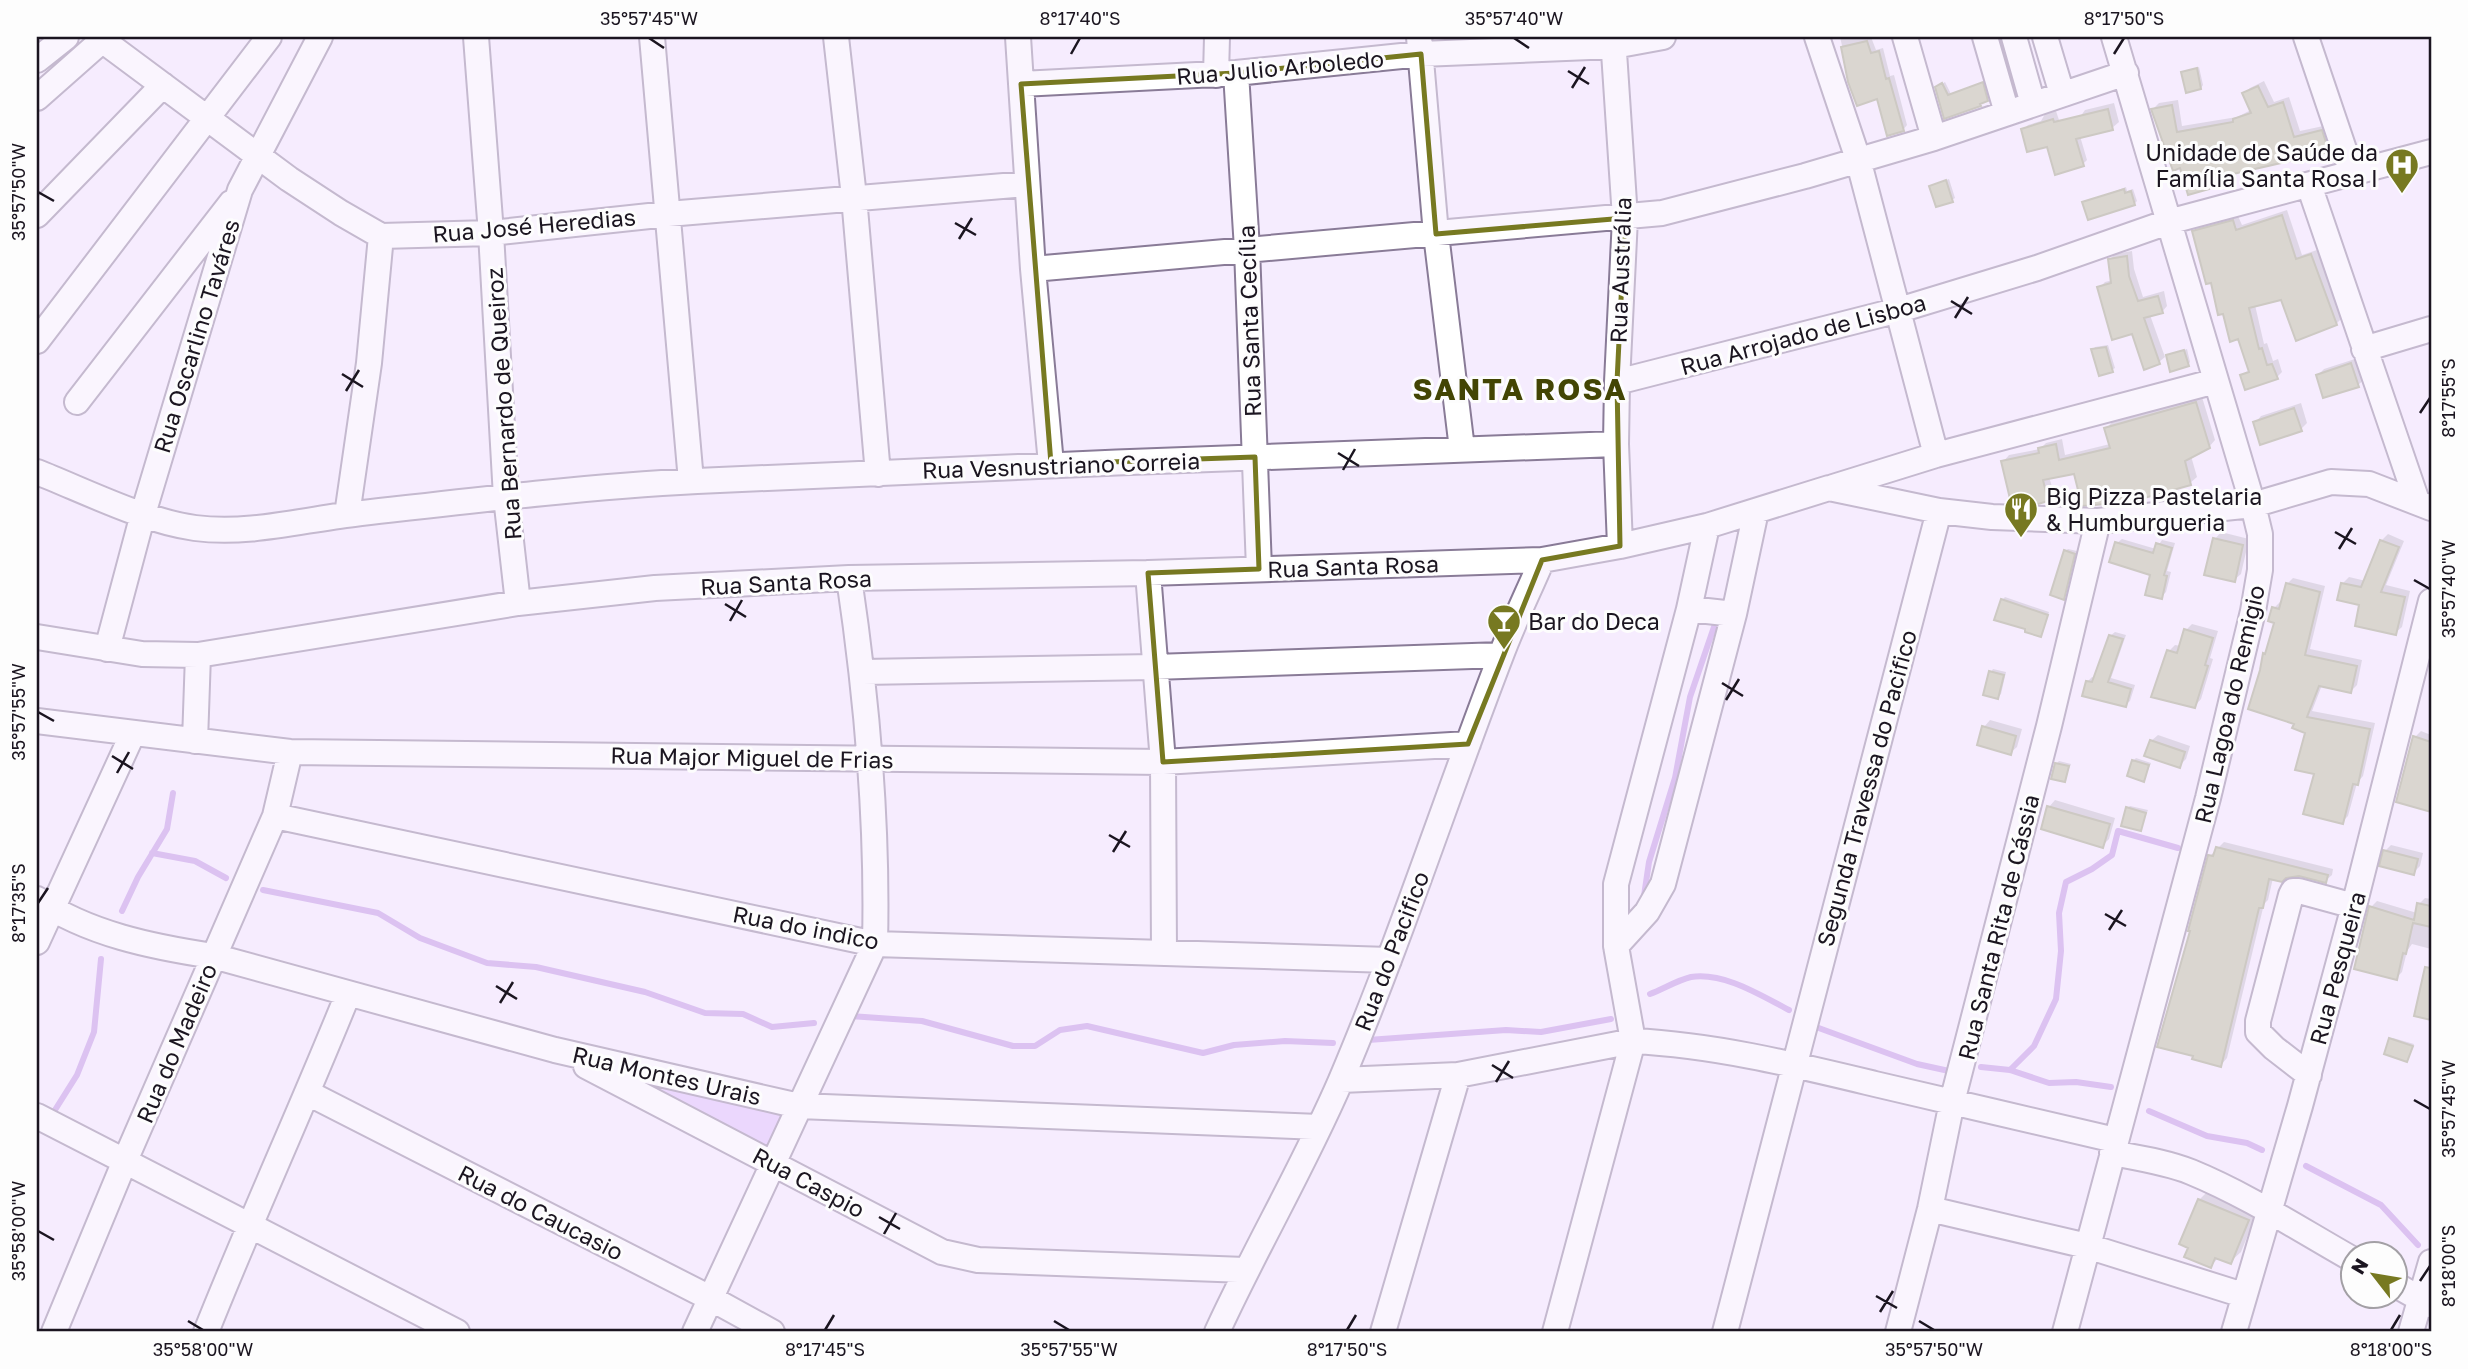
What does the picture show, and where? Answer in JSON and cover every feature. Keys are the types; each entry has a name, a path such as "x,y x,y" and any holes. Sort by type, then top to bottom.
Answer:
{"street":[{"path":"37,60 66,37"},
{"path":"39,333 269,37"},
{"name":"Rua Oscarlino Taváres","path":"107,649 143,513 240,190 320,37"},
{"name":"Rua Bernardo de Queiroz","path":"476,37 491,233 506,498 518,603"},
{"path":"652,37 691,481"},
{"path":"836,37 855,197 878,474"},
{"path":"1018,37 1033,268 1051,464"},
{"name":"Rua Santa Cecília","path":"1217,37 1226,74 1247,249 1259,569"},
{"name":"Rua Julio Arboledo","path":"1021,84 1226,74 1420,45 1613,41 1664,37"},
{"path":"1817,37 1858,159 1936,455"},
{"path":"1905,37 1934,138"},
{"path":"1985,37 2007,113"},
{"path":"2014,37 2033,104"},
{"path":"2045,37 2062,94"},
{"name":"Rua Lagoa do Remigio","path":"2065,1332 2208,798 2253,611 2260,570 2260,534 2253,505 2114,37"},
{"path":"2306,37 2352,173"},
{"path":"37,98 104,38 259,158 341,213 381,236 369,363 346,515"},
{"name":"Rua Austrália","path":"1613,41 1625,218 1616,444 1620,546"},
{"path":"1420,45 1436,234 1462,449"},
{"path":"1033,268 1662,214 1934,138 2126,73"},
{"path":"37,215 163,85"},
{"name":"Rua Arrojado de Lisboa","path":"1617,382 1899,310 2037,268 2168,222 2431,152"},
{"name":"Rua José Heredias","path":"381,236 491,233 668,214 1027,184"},
{"path":"2309,185 2364,349 2424,504"},
{"path":"77,402 240,190"},
{"path":"2364,349 2431,329"},
{"path":"1829,488 1936,455 2216,381"},
{"name":"Rua Vesnustriano Correia","path":"37,472 143,513 178,524 212,530 280,527 346,515 691,481 1051,464 1616,444"},
{"path":"1829,488 1939,511 1992,517 2098,522 2253,505 2331,482 2369,484 2424,504"},
{"name":"Rua Santa Rosa","path":"37,637 142,654 198,655 518,603 655,588 849,578 1148,573 1542,560 1707,526 1829,488"},
{"path":"1616,946 1635,928 1663,884 1734,614 1756,511"},
{"name":"Segunda Travessa do Pacifico","path":"1725,1332 1939,511"},
{"name":"Rua Santa Rita de Cássia","path":"1898,1332 1930,1209 1952,1102 2049,726 2098,522"},
{"path":"1555,1332 1633,1041 1616,946 1616,884 1689,609 1707,526"},
{"name":"Rua do Pacifico","path":"1217,1332 1245,1270 1319,1128 1340,1080 1389,960 1501,655 1542,560"},
{"path":"1148,573 1163,762 1164,953"},
{"path":"695,1332 875,944 871,758 863,672 849,578"},
{"name":"Rua Pesqueira","path":"2234,1332 2309,1075 2431,601"},
{"path":"1689,609 1734,614"},
{"path":"195,741 198,655"},
{"path":"863,672 1154,667 1501,655"},
{"name":"Rua Major Miguel de Frias","path":"37,721 290,752 1163,762 1468,744"},
{"path":"37,942 44,904 133,733"},
{"name":"Rua do Madeiro","path":"54,1332 124,1163 275,816 290,752"},
{"name":"Rua do indico","path":"275,816 875,944 1389,960"},
{"path":"2309,1075 2274,1048 2258,1031 2258,1021 2291,895 2293,891 2299,891 2354,906"},
{"name":"Rua Montes Urais","path":"44,904 85,925 174,950 214,956 348,995 555,1049 799,1106 1319,1128"},
{"path":"206,1332 248,1226 308,1093 348,995"},
{"path":"1340,1080 1458,1074 1633,1041 1690,1045 1793,1064 1952,1102 2114,1147 2189,1171 2338,1251"},
{"name":"Rua Caspio","path":"555,1049 935,1248 978,1260 1245,1270"},
{"path":"1384,1332 1458,1074"},
{"name":"Rua do Caucasio","path":"308,1093 772,1332"},
{"path":"37,1116 457,1332"},
{"path":"1930,1209 2087,1245 2243,1295"},
{"path":"2411,1332 2426,1303 2431,1262"},
{"path":"2408,1292 2426,1303"}],"highlighted area":[{"path":"1421,54 1436,234 1625,218 1617,382 1620,546 1542,560 1468,744 1163,762 1148,573 1259,569 1255,457 1051,464 1021,84 1236,73"}],"shaded area":[{"path":"600,1066 785,1112 769,1152"}],"building":[{"path":"1867,41 1871,53 1879,51 1904,131 1887,136 1877,99 1857,106 1848,82 1841,47"},
{"path":"2197,68 2201,89 2186,93 2181,72"},
{"path":"1983,82 1988,101 1944,119 1935,87 1942,83 1948,95"},
{"path":"2258,86 2268,107 2283,102 2294,137 2322,130 2329,152 2233,174 2234,176 2208,185 2209,189 2188,195 2180,168 2173,171 2151,109 2172,105 2177,132 2233,122 2233,119 2251,113 2242,93"},
{"path":"2108,109 2113,130 2076,139 2084,166 2055,175 2047,147 2027,152 2021,129 2053,119 2054,122"},
{"path":"1946,180 1953,202 1936,207 1929,186"},
{"path":"2124,189 2125,193 2131,191 2135,205 2088,220 2082,202"},
{"path":"2282,215 2296,259 2311,254 2337,325 2296,341 2281,300 2249,308 2259,349 2262,348 2267,365 2272,364 2278,379 2245,390 2240,375 2249,372 2238,339 2230,342 2223,314 2218,315 2211,283 2206,284 2192,231 2233,220 2236,230"},
{"path":"2127,256 2129,276 2138,301 2158,296 2163,313 2144,318 2160,364 2144,370 2132,334 2112,340 2097,287 2111,283 2108,259"},
{"path":"2106,347 2113,372 2099,376 2091,349"},
{"path":"2184,350 2189,366 2170,372 2166,355"},
{"path":"2351,363 2359,387 2323,398 2316,375"},
{"path":"2196,402 2210,448 2185,461 2191,485 2144,498 2144,501 2082,506 2074,474 2043,480 2048,501 2038,504 2011,503 2001,461 2039,453 2038,448 2056,444 2059,460 2110,448 2104,428"},
{"path":"2294,408 2302,431 2260,445 2253,422"},
{"path":"2213,538 2243,545 2235,582 2204,575"},
{"path":"2380,540 2399,547 2381,592 2405,597 2396,635 2355,626 2359,605 2337,600 2341,583 2361,587"},
{"path":"2115,542 2153,553 2156,543 2172,548 2164,575 2167,576 2162,599 2145,595 2150,575 2109,562"},
{"path":"2064,550 2075,554 2064,600 2050,595"},
{"path":"2286,583 2320,592 2305,655 2357,666 2351,693 2319,686 2307,717 2370,729 2358,785 2353,784 2343,824 2303,814 2314,774 2295,770 2305,733 2292,728 2294,724 2248,709 2274,623 2268,621 2272,607 2279,609"},
{"path":"2001,599 2048,615 2041,637 1994,620"},
{"path":"2184,629 2213,638 2205,665 2208,666 2195,708 2151,697 2167,650 2177,653"},
{"path":"2109,635 2123,639 2108,682 2131,689 2126,707 2082,696 2086,681 2092,682"},
{"path":"1989,671 2004,675 1998,699 1983,695"},
{"path":"1982,726 2016,736 2011,755 1977,745"},
{"path":"2413,736 2431,742 2431,812 2396,802"},
{"path":"2150,740 2185,752 2180,768 2144,756"},
{"path":"2132,760 2149,765 2144,782 2127,776"},
{"path":"2055,763 2069,766 2065,782 2051,779"},
{"path":"2047,806 2110,824 2103,848 2041,829"},
{"path":"2126,807 2146,813 2141,831 2121,826"},
{"path":"2216,847 2328,875 2326,883 2299,876 2286,878 2282,882 2269,879 2263,908 2259,908 2221,1067 2192,1059 2193,1056 2157,1047 2190,931 2208,855 2213,856"},
{"path":"2383,850 2418,859 2414,875 2379,866"},
{"path":"2417,903 2431,906 2431,927 2413,923 2397,980 2354,969 2369,906 2414,920"},
{"path":"2425,967 2431,968 2431,1020 2414,1016"},
{"path":"2389,1038 2413,1046 2407,1062 2384,1054"},
{"path":"2198,1199 2249,1220 2231,1264 2215,1258 2211,1268 2184,1257 2188,1248 2179,1244"}],"waterway":[{"path":"1644,896 1649,862 1675,778 1690,697 1715,624"},
{"path":"122,911 138,877 167,829 173,793"},
{"path":"2010,1070 2034,1046 2056,999 2061,951 2059,913 2066,882 2112,855 2118,831 2178,848"},
{"path":"152,853 195,861 226,878"},
{"path":"263,890 378,913 420,938 487,963 536,967 645,992 705,1013 743,1014 772,1027 814,1023"},
{"path":"55,1110 77,1075 94,1032 101,959"},
{"path":"1650,994 1686,978 1703,976 1742,986 1789,1010"},
{"path":"850,1016 922,1021 1013,1046 1035,1046 1060,1030 1087,1026 1203,1053 1234,1045 1285,1041 1333,1043"},
{"path":"1368,1040 1506,1030 1541,1032 1611,1019"},
{"path":"1816,1027 1917,1064 1949,1071"},
{"path":"1981,1067 2010,1070 2049,1083 2076,1082 2111,1087"},
{"path":"2149,1111 2207,1136 2247,1143 2262,1150"},
{"path":"2306,1166 2381,1205 2418,1245"}],"place":[{"name":"Unidade de Saúde da Família Santa Rosa I","path":"2402,195"},
{"name":"Big Pizza Pastelaria & Humburgueria","path":"2021,539"},
{"name":"Bar do Deca","path":"1504,651"}],"district":[{"name":"SANTA ROSA","path":"1520,389"}]}
